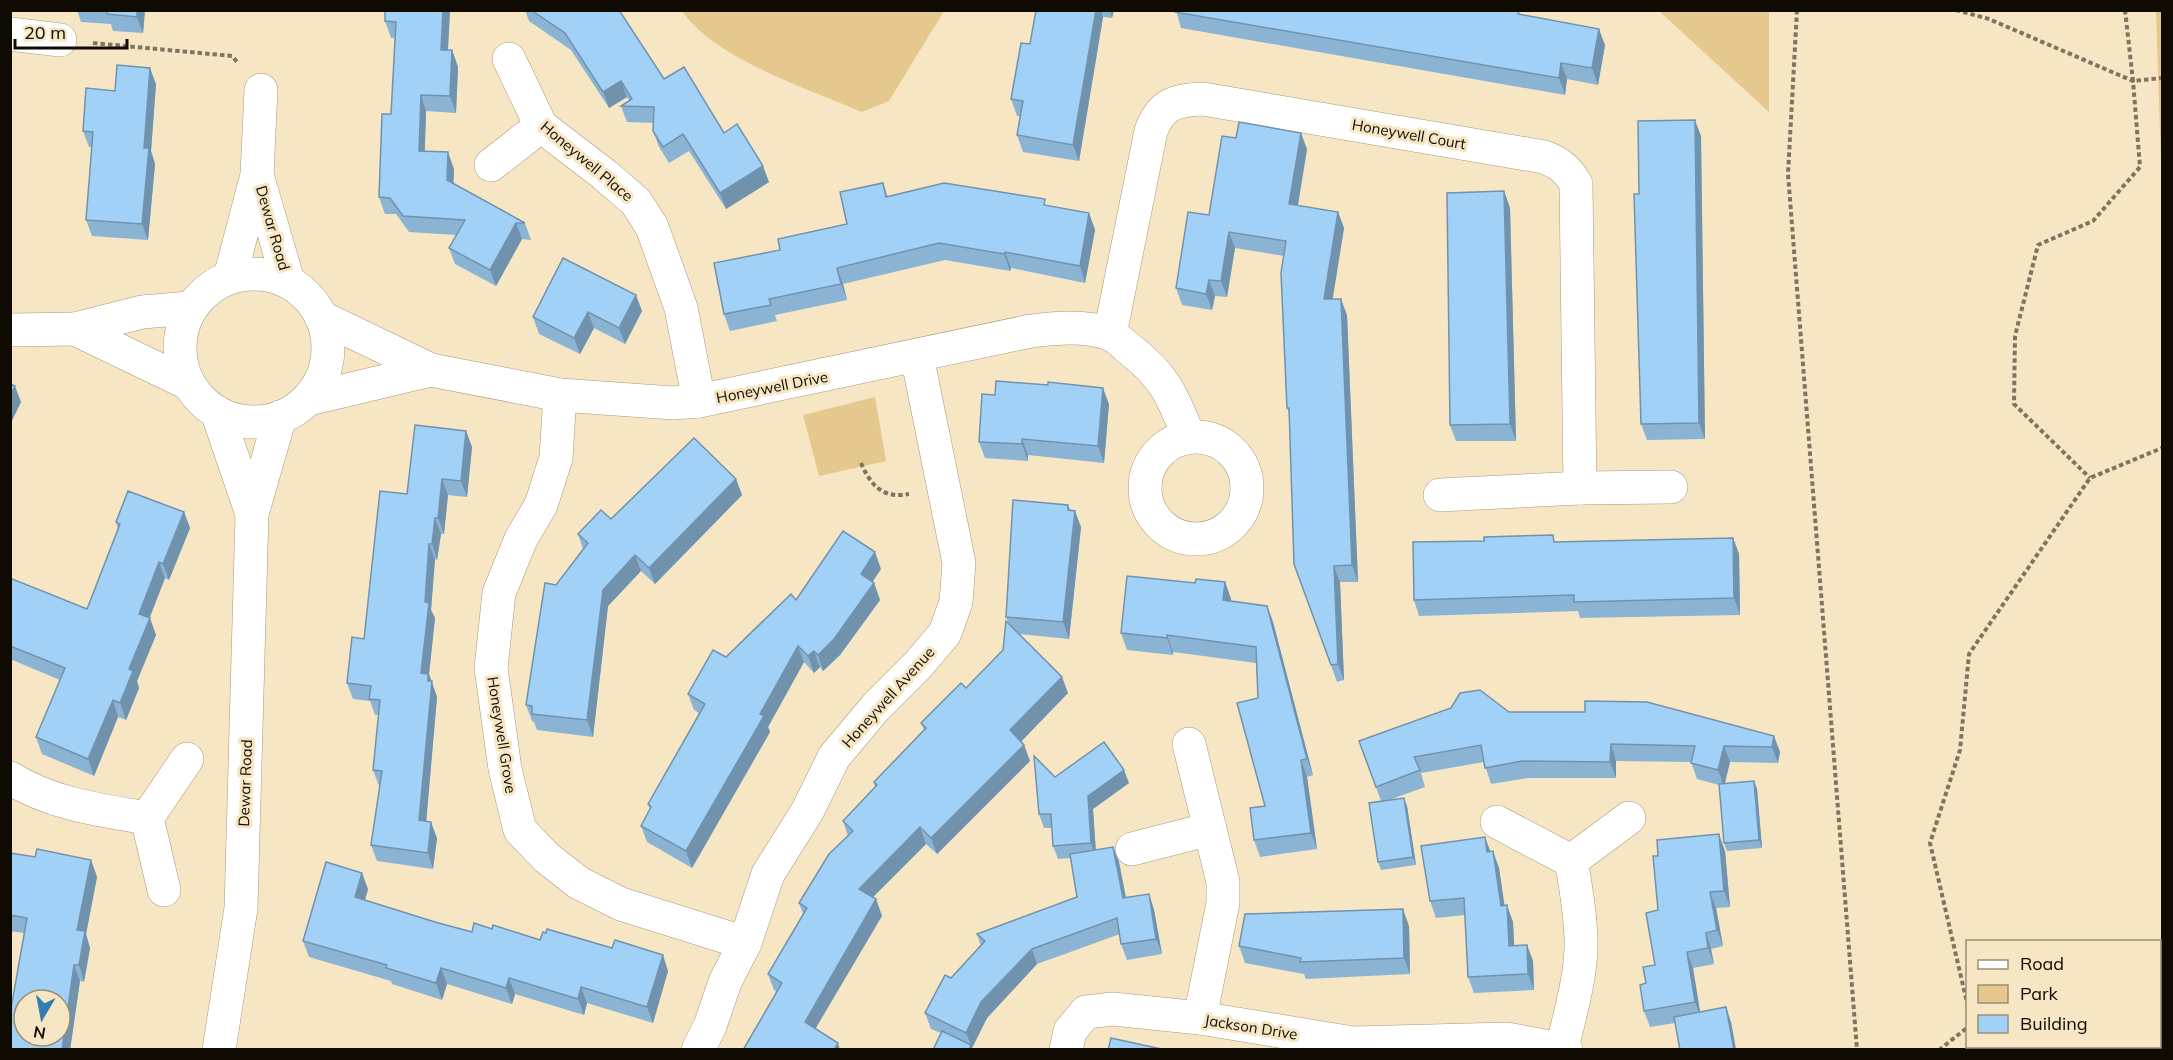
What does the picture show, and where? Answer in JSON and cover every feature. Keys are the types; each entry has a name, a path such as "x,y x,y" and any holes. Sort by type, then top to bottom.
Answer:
{"street":[{"path":"10,34 60,40"},
{"name":"Honeywell Place","path":"509,59 541,126 605,174 636,202 652,227 681,308 699,401"},
{"name":"Dewar Road","path":"230,277 257,175 261,90"},
{"name":"Honeywell Court","path":"1110,334 1151,131 1161,110 1168,106 1189,99 1203,99 1544,157 1558,163 1569,172 1576,184 1580,488"},
{"path":"491,165 541,126"},
{"name":"Dewar Road","path":"257,175 288,281"},
{"path":"257,273 288,281 317,307 328,338 329,353 323,378 309,399 292,413 254,423 232,420 202,403 187,383 179,358 178,342 190,308 207,289 230,277 257,273"},
{"path":"10,330 75,329 142,312 190,308"},
{"name":"Honeywell Drive","path":"321,318 430,370 560,395 673,403 699,401 1031,331 1058,328 1110,334"},
{"path":"75,329 187,383"},
{"path":"1110,334 1141,358 1168,387 1188,437"},
{"name":"Honeywell Avenue","path":"698,1050 745,943 768,873 808,810 834,757 875,708 918,666 945,633 956,602 959,563 916,356"},
{"name":"Honeywell Drive","path":"309,399 430,370"},
{"name":"Honeywell Grove","path":"560,395 556,458 541,505 521,539 499,593 491,668 505,769 520,830 547,858 579,883 621,904 745,943"},
{"name":"Dewar Road","path":"218,412 252,514"},
{"name":"Dewar Road","path":"219,1050 242,908 252,514 280,417"},
{"path":"1440,495 1580,488 1671,487"},
{"path":"1189,744 1220,860 1223,882 1222,903 1200,1018"},
{"path":"164,890 147,818 187,759"},
{"path":"10,778 28,789 73,805 147,818"},
{"path":"1571,861 1629,818"},
{"path":"1497,822 1571,861"},
{"path":"1132,849 1210,829"},
{"path":"1564,1049 1575,993 1581,941 1578,900 1571,861"},
{"name":"Jackson Drive","path":"1066,1050 1070,1031 1086,1012 1113,1009 1200,1018 1353,1043 1397,1047 1454,1039 1507,1039 1564,1049"}],"path":[{"path":"1797,10 1788,174 1857,1050"},
{"path":"1956,10 1989,19 2133,81 2163,78"},
{"path":"2090,478 2014,405 2014,336 2038,245 2093,221 2140,167 2125,10"},
{"path":"60,40 232,56 261,90"},
{"path":"1966,998 1930,843 1960,750 1969,654 2090,478 2163,448"},
{"path":"861,463 874,488 885,494 906,495 945,487"},
{"path":"1938,1050 1966,1029"}],"green space":[{"path":"682,11 944,11 889,101 862,112 790,83 739,58 716,44"},
{"path":"1659,11 1769,11 1769,112"},
{"path":"2156,11 2162,11 2162,192"},
{"path":"875,397 886,461 819,476 803,415"}],"building":[{"path":"108,10 137,10 137,17 107,14"},
{"path":"385,10 443,10 441,50 452,50 450,96 421,95 419,151 448,152 447,180 525,223 516,223 490,270 449,248 465,220 403,216 390,198 379,197 382,114 391,114 396,22 385,21"},
{"path":"531,10 619,10 664,79 684,67 724,133 737,124 763,166 720,193 683,134 663,147 653,131 654,107 621,106 632,99 621,81 603,92 565,33"},
{"path":"1036,10 1096,10 1073,145 1017,135 1023,101 1011,99 1021,43 1030,44"},
{"path":"1176,10 1518,10 1518,14 1599,29 1592,68 1561,63 1559,78 1175,12"},
{"path":"117,65 150,68 144,148 149,148 142,224 86,220 93,132 83,131 86,88 115,91"},
{"path":"1695,120 1699,423 1641,424 1634,194 1639,194 1638,121"},
{"path":"1239,122 1301,133 1289,204 1338,212 1324,299 1341,299 1352,565 1334,566 1338,664 1331,665 1294,564 1289,408 1287,408 1281,273 1286,241 1229,232 1221,281 1209,280 1206,294 1176,288 1188,212 1209,215 1222,136 1236,138"},
{"path":"883,183 886,197 944,183 1045,199 1044,205 1089,213 1080,266 939,243 837,268 841,284 769,299 771,305 724,314 714,263 780,250 778,239 847,224 840,192"},
{"path":"1504,191 1510,424 1450,425 1447,193"},
{"path":"563,258 636,295 619,328 588,312 574,338 533,317"},
{"path":"996,381 1048,385 1048,382 1103,388 1098,446 1022,439 1022,444 979,442 982,394 995,395"},
{"path":"10,384 15,386 10,395"},
{"path":"415,425 466,431 461,481 442,479 438,518 435,518 432,544 429,544 425,602 429,603 421,673 428,674 428,681 432,681 419,820 431,822 428,853 371,845 382,771 373,770 380,700 369,699 371,686 347,683 352,637 364,639 380,491 407,494"},
{"path":"694,438 736,479 649,568 635,555 603,590 587,720 532,714 532,706 526,705 545,583 556,585 588,543 578,534 601,510 611,519"},
{"path":"128,491 184,512 163,564 159,562 139,614 150,618 129,669 133,671 120,703 113,700 88,759 36,737 65,668 10,646 10,578 87,609 120,524 116,522"},
{"path":"1013,500 1068,505 1068,510 1075,511 1063,622 1006,617"},
{"path":"843,531 875,552 861,574 874,583 834,639 818,655 814,651 808,656 798,646 760,714 764,716 686,851 641,826 651,807 648,804 705,704 688,694 713,650 726,657 791,594 796,600"},
{"path":"1553,535 1554,542 1733,538 1734,598 1574,602 1574,595 1414,600 1413,542 1484,541 1484,537"},
{"path":"1127,576 1195,583 1196,579 1225,582 1223,600 1267,606 1307,759 1301,760 1311,833 1254,840 1250,808 1265,806 1237,703 1258,698 1256,647 1167,635 1167,638 1121,633"},
{"path":"1006,621 1062,677 1010,730 1024,745 931,838 920,827 859,889 876,899 805,1022 838,1043 834,1050 743,1050 782,983 768,974 807,908 799,903 829,854 853,831 843,821 877,785 874,782 926,728 921,723 961,683 966,688 1003,650"},
{"path":"1480,690 1509,712 1585,712 1585,701 1647,702 1774,736 1772,747 1724,746 1718,770 1691,763 1695,746 1611,744 1610,762 1522,761 1485,768 1481,745 1414,757 1420,770 1376,787 1359,741 1451,708 1460,693"},
{"path":"1104,742 1124,770 1088,796 1091,843 1053,846 1051,814 1039,814 1034,756 1055,777"},
{"path":"1754,781 1759,840 1724,843 1719,784"},
{"path":"1404,798 1413,857 1378,862 1369,803"},
{"path":"1719,834 1724,891 1710,892 1717,930 1706,933 1708,948 1687,952 1695,1002 1644,1011 1640,985 1646,983 1643,967 1655,965 1646,913 1658,910 1653,856 1658,856 1657,840"},
{"path":"1485,837 1487,852 1493,851 1501,906 1507,905 1509,946 1527,945 1528,974 1468,977 1464,898 1430,901 1421,846"},
{"path":"1113,847 1123,898 1149,894 1156,939 1121,944 1117,918 1032,949 981,1002 966,1033 925,1013 945,975 951,978 985,941 977,934 1077,897 1070,854"},
{"path":"37,849 91,860 77,930 85,931 79,965 74,965 71,988 15,988 27,918 10,915 10,853 35,857"},
{"path":"326,862 362,873 355,897 435,922 472,932 474,923 492,929 493,925 540,940 547,929 612,948 615,940 663,955 647,1007 581,987 578,999 509,978 506,988 441,968 436,983 386,968 387,965 303,941"},
{"path":"1403,909 1404,958 1300,962 1301,958 1239,946 1245,914"},
{"path":"12,1003 12,1048 62,1048 62,1050 10,1050"},
{"path":"1726,1007 1734,1050 1680,1050 1674,1017"},
{"path":"942,1031 971,1045 969,1050 933,1050"},
{"path":"1111,1038 1166,1050 1108,1050"}]}
